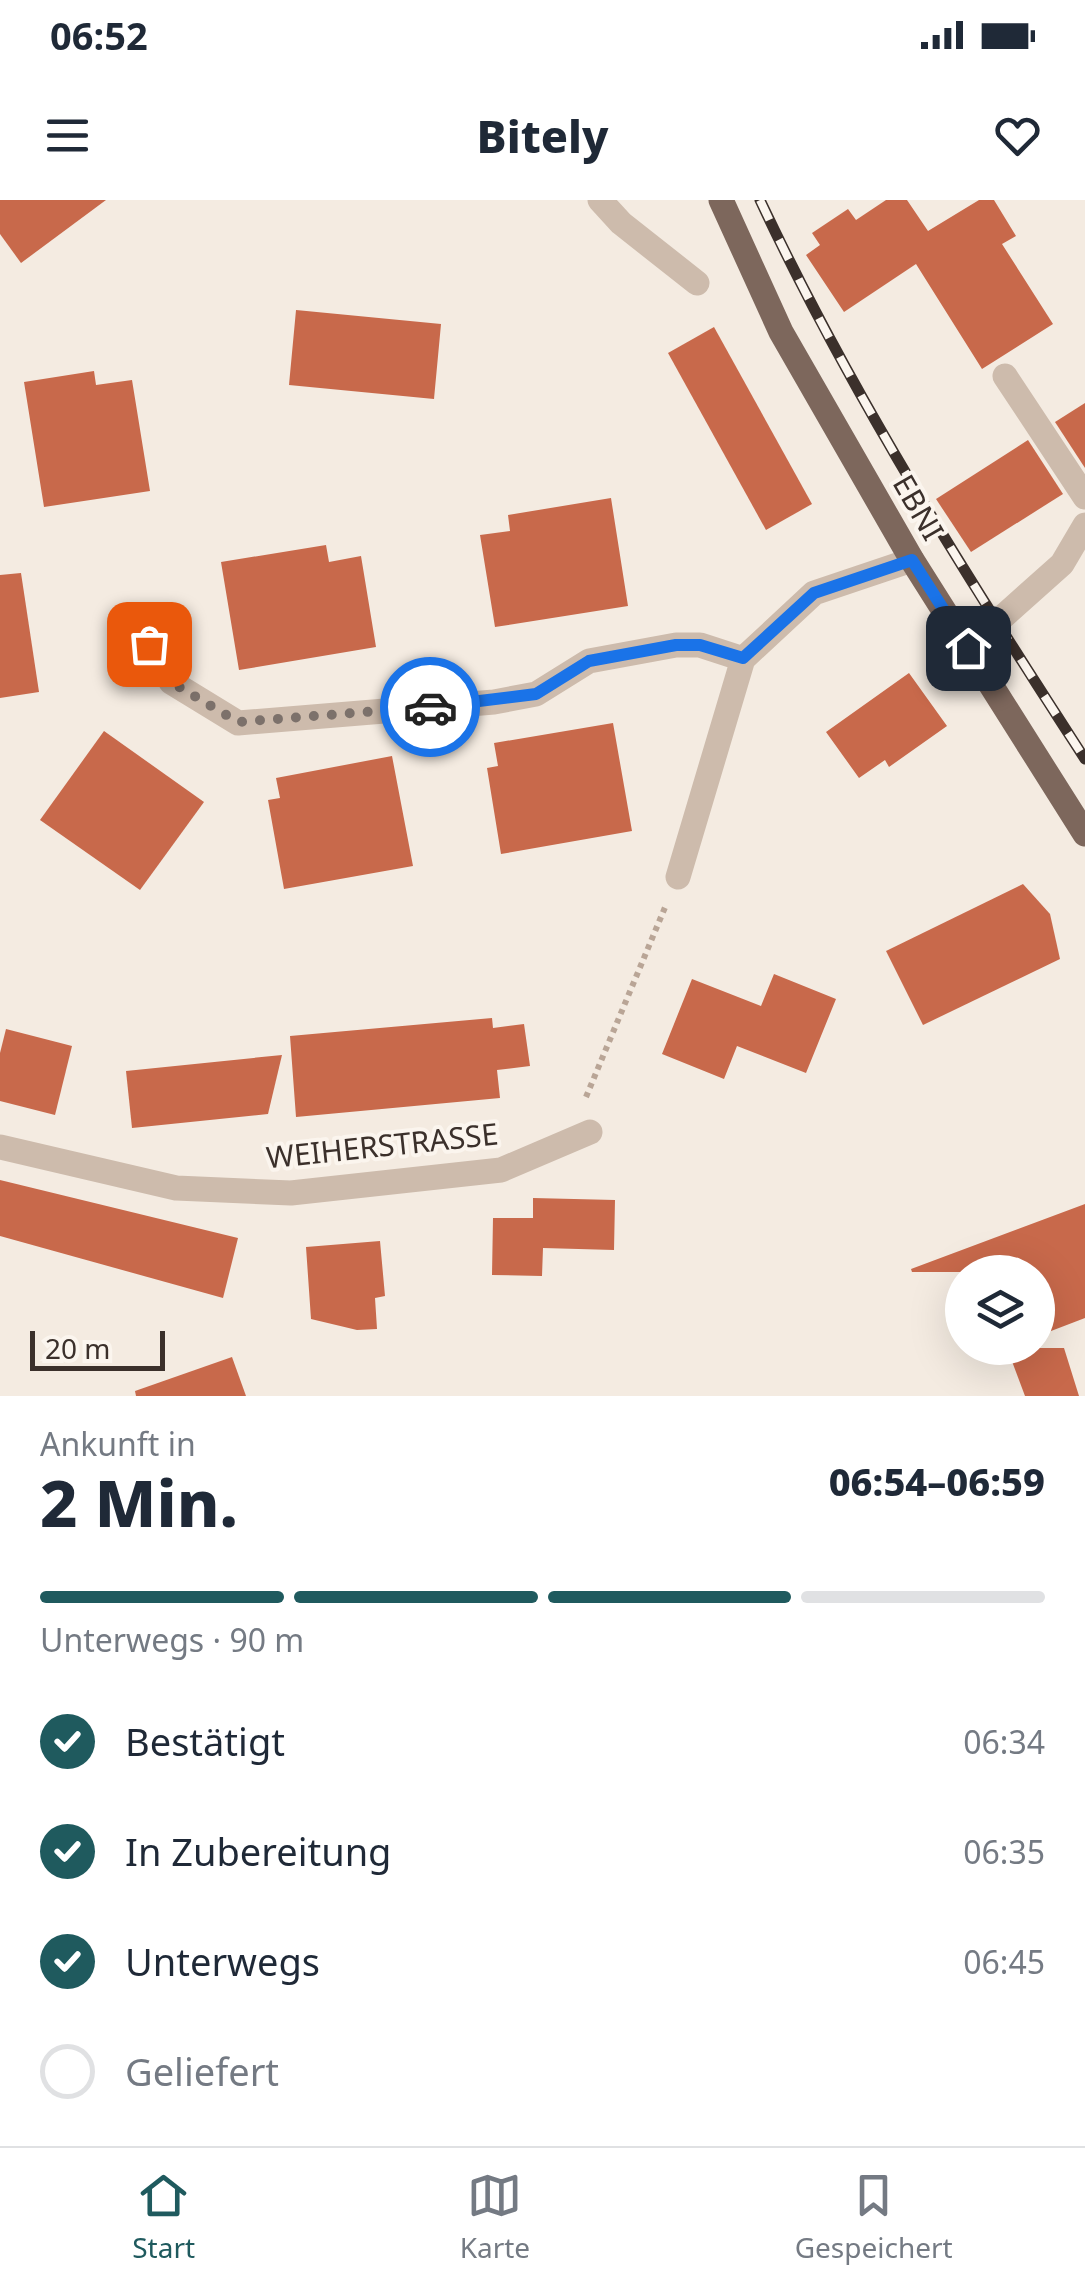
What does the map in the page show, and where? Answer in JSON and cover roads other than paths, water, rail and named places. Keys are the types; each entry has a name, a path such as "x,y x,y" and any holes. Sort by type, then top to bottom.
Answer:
{"main road":[{"name":"EBNI","path":"721,200 780,332 912,560 1085,834"}],"street":[{"path":"600,200 620,224 697,283"},
{"path":"1004,376 1085,497"},
{"path":"968,648 1062,564 1085,526"},
{"path":"678,877 743,658 814,593 912,560"},
{"path":"149,644 171,682 238,722 494,702 536,694 589,661 676,645 700,645 743,658"},
{"name":"WEIHERSTRASSE","path":"0,1147 176,1188 291,1193 502,1170 590,1132"}],"railway":[{"path":"760,200 872,415 1085,759"}]}
